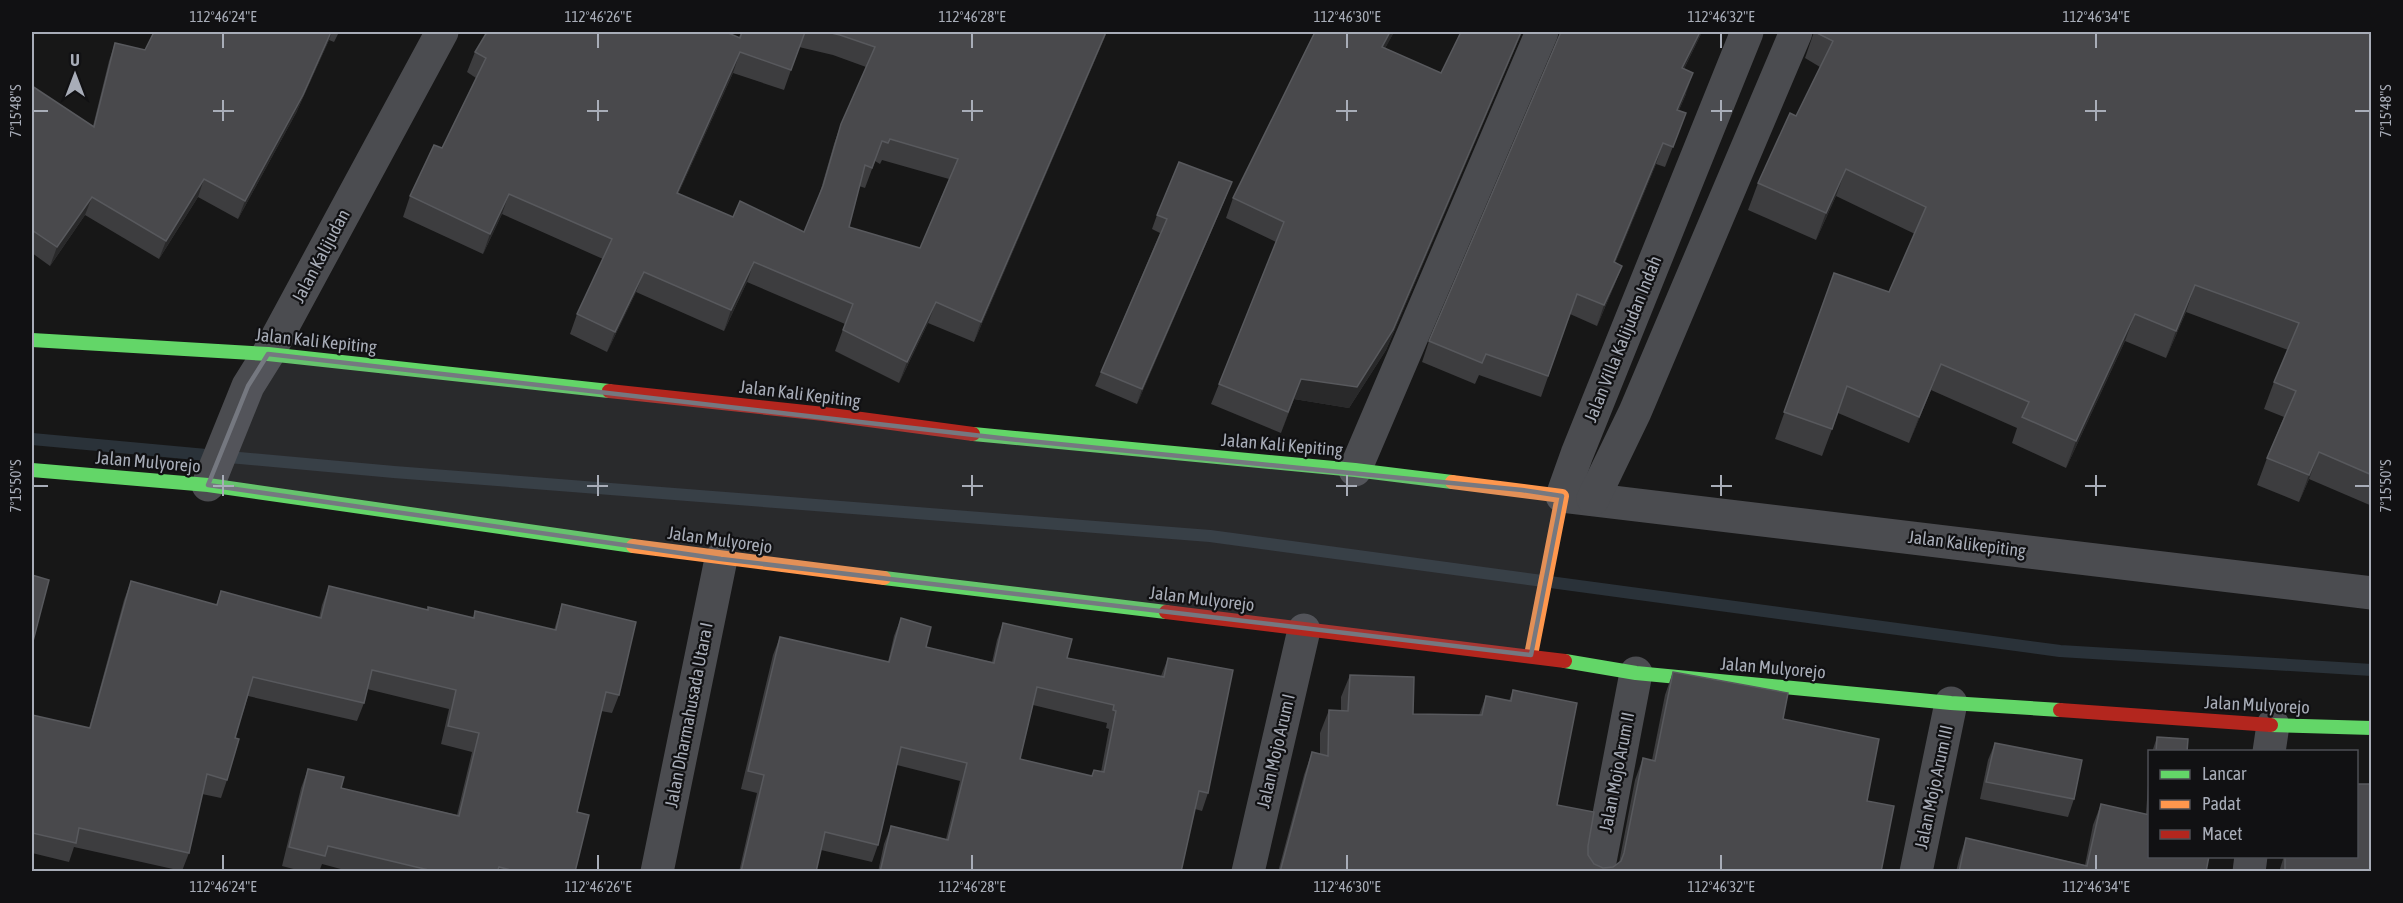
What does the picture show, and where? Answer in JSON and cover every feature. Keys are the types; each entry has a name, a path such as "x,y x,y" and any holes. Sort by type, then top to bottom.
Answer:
{"main road":[{"name":"Jalan Kali Kepiting","path":"32,340 268,354 812,412 1009,439 1355,470 1578,498"},
{"name":"Jalan Mulyorejo","path":"32,470 211,478 721,559 1304,630 1531,655 1636,673 1951,703 2271,738 2372,728"},
{"name":"Jalan Villa Kalijudan Indah","path":"1531,655 1555,531 1578,498"}],"street":[{"name":"Jalan Kalijudan","path":"211,478 248,386 268,354 442,32"},
{"path":"1355,470 1542,32"},
{"name":"Jalan Villa Kalijudan Indah","path":"1578,498 1576,453 1746,32"},
{"name":"Jalan Villa Kalijudan Indah","path":"1578,498 1635,412 1796,32"},
{"name":"Jalan Kalikepiting","path":"1578,498 2372,592"},
{"name":"Jalan Dharmahusada Utara I","path":"657,872 721,559"},
{"name":"Jalan Mojo Arum I","path":"1248,872 1304,630"},
{"name":"Jalan Mojo Arum II","path":"1598,872 1636,673"},
{"name":"Jalan Mojo Arum III","path":"1916,872 1951,703"}],"highlighted area":[{"path":"268,354 1009,439 1522,490 1562,496 1531,655 721,559 208,485 248,386"}],"building":[{"path":"154,32 331,32 303,95 245,201 204,179 166,241 92,197 57,247 32,230 32,86 94,127 115,43 145,50"},
{"path":"487,32 726,32 740,38 742,32 805,32 791,70 740,52 677,193 733,217 740,201 804,232 823,186 841,124 875,47 827,32 1106,32 981,322 936,302 907,362 843,330 853,304 754,262 731,310 644,272 615,332 577,314 612,239 509,194 490,234 410,196 434,145 442,148 486,58 475,52","holes":["890,139 958,159 920,248 849,227 865,165 872,168 882,141 888,143"]},
{"path":"1315,32 1390,32 1382,47 1441,73 1461,32 1521,32 1393,330 1357,387 1301,379 1288,412 1219,384 1284,222 1233,198"},
{"path":"1561,32 1700,32 1682,68 1693,73 1677,110 1686,113 1673,147 1663,143 1614,262 1622,266 1604,305 1577,294 1548,376 1486,354 1482,363 1429,341"},
{"path":"1815,32 2372,32 2372,475 2319,452 2309,475 2267,458 2296,391 2274,382 2299,323 2195,285 2176,331 2135,314 2076,441 2022,417 2029,402 1941,364 1919,417 1847,386 1832,429 1784,412 1834,273 1889,292 1926,207 1846,169 1826,213 1758,183 1790,113 1796,116 1833,41"},
{"path":"1179,162 1232,182 1142,389 1101,372 1167,219 1157,215"},
{"path":"32,575 49,580 32,645"},
{"path":"131,581 217,605 221,591 321,618 329,586 428,610 428,607 474,618 475,611 556,630 562,604 636,622 619,695 606,692 577,812 589,815 575,872 518,872 499,867 497,872 437,872 328,846 325,856 289,847 308,769 344,777 341,788 459,816 479,733 448,726 456,690 372,670 364,703 253,677 235,738 239,739 227,780 207,774 189,853 79,828 76,843 32,833 32,715 90,728"},
{"path":"901,618 931,627 926,647 994,663 1003,623 1072,639 1067,658 1164,677 1168,658 1233,670 1208,793 1199,791 1181,872 880,872 891,826 948,840 967,763 901,747 878,845 825,832 816,872 741,872 764,775 748,771 780,637 889,662","holes":["1037,687 1114,705 1113,710 1116,711 1104,772 1094,770 1092,776 1020,759"]},
{"path":"1673,672 1788,693 1783,719 1879,739 1867,801 1894,806 1881,872 1280,872 1312,752 1328,756 1329,710 1348,711 1350,675 1414,677 1413,714 1482,715 1486,696 1511,701 1513,690 1577,703 1557,805 1594,812 1588,855 1594,864 1603,868 1613,867 1621,861 1624,853 1643,758 1655,761"},
{"path":"2157,737 2188,739 2187,750 2156,750"},
{"path":"1995,743 2082,760 2074,799 1986,782"},
{"path":"2358,784 2372,784 2372,872 2285,872 2285,858 2358,858"},
{"path":"2101,804 2148,815 2148,858 2209,858 2206,872 1959,872 1966,838 2087,866"}],"waterway":[{"path":"32,439 394,472 1210,536 2060,651 2372,670"}],"traffic: fast":[{"path":"32,340 268,354 609,391"},
{"path":"973,434 1355,470 1452,482"},
{"path":"32,470 208,485 633,546"},
{"path":"884,578 1166,612"},
{"path":"1565,661 1636,673 1951,703 2060,710"},
{"path":"2271,725 2372,728"}],"traffic: slow":[{"path":"1452,482 1562,496 1531,655"},
{"path":"633,546 884,578"}],"traffic: jam":[{"path":"609,391 824,414 973,434"},
{"path":"1166,612 1565,661"},
{"path":"2060,710 2271,725"}]}
